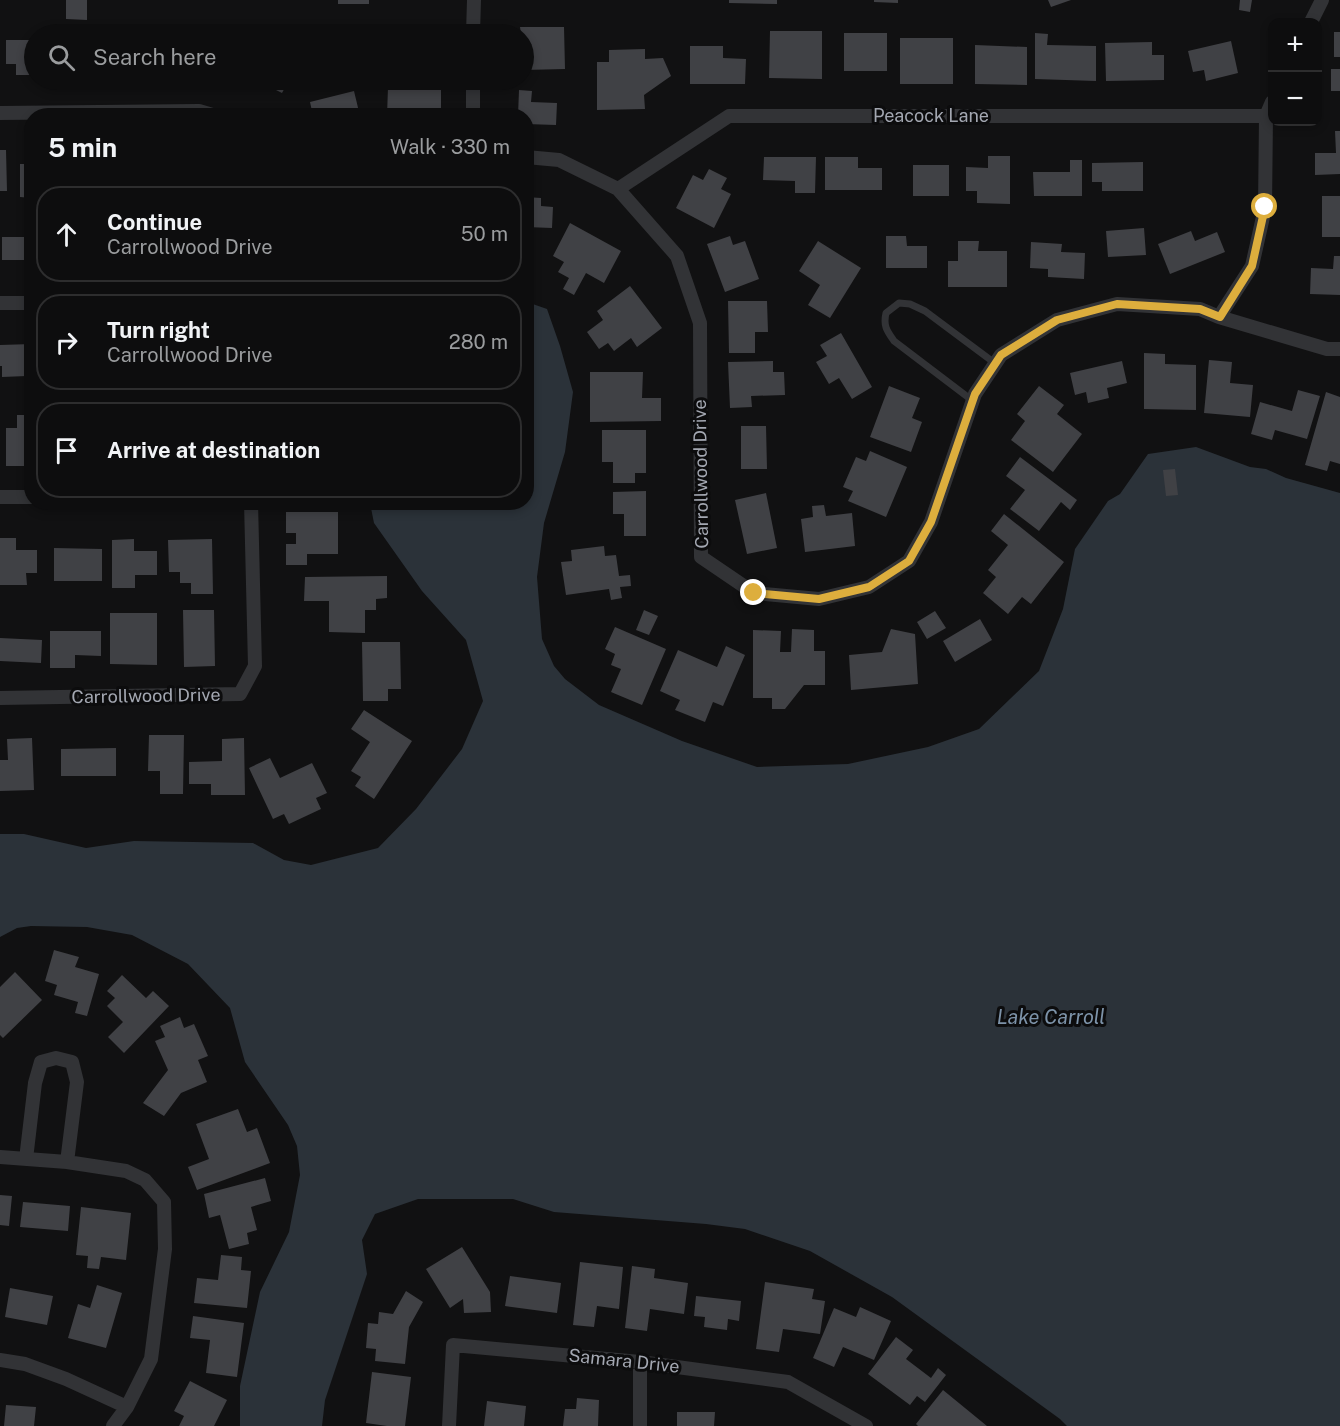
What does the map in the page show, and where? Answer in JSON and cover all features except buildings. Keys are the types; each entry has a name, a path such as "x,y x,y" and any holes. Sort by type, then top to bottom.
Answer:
{"street":[{"path":"474,0 474,24"},
{"path":"1313,18 1322,0"},
{"path":"473,90 473,108"},
{"path":"1220,317 1252,266 1265,207 1266,116 1268,111"},
{"path":"0,113 24,113"},
{"name":"Peacock Lane","path":"618,189 729,116 1266,116"},
{"name":"Carrollwood Drive","path":"534,158 558,160 618,189 677,256 700,323 701,557 754,593 819,599 869,587 909,561 931,522 975,394 1001,355 1057,320 1117,304 1200,309 1327,350 1340,349"},
{"path":"0,303 24,303"},
{"path":"0,497 24,497"},
{"name":"Carrollwood Drive","path":"0,698 240,694 255,666 251,510"},
{"path":"26,1159 35,1083 41,1062 57,1058 72,1062 77,1082 67,1162"},
{"path":"0,1157 67,1162 126,1172 145,1179 164,1202 165,1249 151,1359 127,1407 113,1426"},
{"name":"Samara Drive","path":"449,1426 453,1345 640,1362 788,1382 866,1426"},
{"path":"0,1360 25,1364 66,1379 127,1407"},
{"path":"640,1362 640,1426"}],"lane":[{"path":"973,401 894,341 887,332 884,322 886,313 899,303 910,304 925,311 996,364"}],"water":[{"name":"Lake Carroll","path":"534,304 547,309 573,392 565,452 544,523 537,577 542,639 554,666 565,679 599,705 682,741 757,767 848,764 928,747 979,729 1039,671 1063,609 1075,549 1108,501 1120,494 1148,454 1196,447 1250,467 1266,469 1286,478 1340,493 1340,1426 1067,1426 892,1297 810,1251 745,1229 554,1212 513,1199 418,1199 375,1214 362,1240 367,1274 325,1400 322,1426 240,1426 240,1386 260,1292 289,1232 300,1175 297,1146 288,1125 245,1062 230,1008 188,964 132,935 87,927 31,926 17,928 0,937 0,834 24,834 86,848 134,841 253,843 284,860 311,865 378,848 416,809 462,749 483,701 466,640 422,591 374,523 371,510 534,510"}],"route":[{"path":"754,593 819,599 869,587 909,561 931,522 975,394 1001,355 1057,320 1117,304 1200,309 1220,317 1252,266 1265,207"}]}
